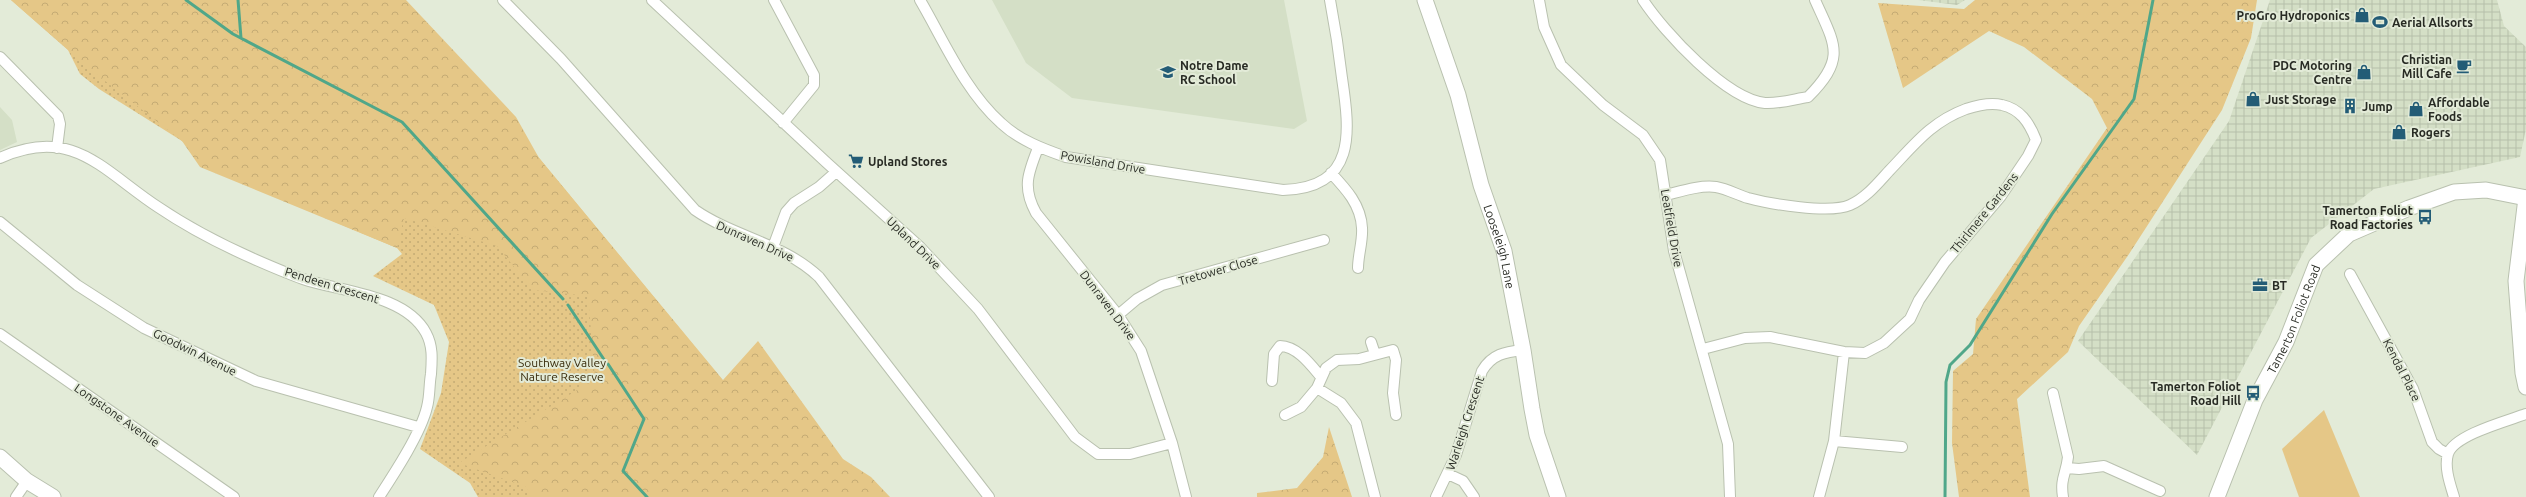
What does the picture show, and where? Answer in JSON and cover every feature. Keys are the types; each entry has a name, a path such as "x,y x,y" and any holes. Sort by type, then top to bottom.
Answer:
{"street":[{"name":"Dunraven Drive","path":"503,0 561,58 695,210 712,222 792,255 818,276 989,497"},
{"name":"Upland Drive","path":"652,0 836,172 920,247 951,279 978,309 1075,437 1098,454 1130,454 1172,443"},
{"path":"774,0 814,75 814,84 783,123"},
{"name":"Powisland Drive","path":"920,0 978,97 1001,123 1038,148 1066,157 1283,190 1308,187 1331,173 1344,153 1348,140 1348,123 1330,0"},
{"name":"Looseleigh Lane","path":"1425,0 1458,95 1481,185 1504,251 1523,350 1537,435 1558,497"},
{"name":"Leatfield Drive","path":"1539,0 1544,27 1561,65 1603,105 1643,135 1660,160 1674,251 1703,349 1711,389 1728,444 1730,497"},
{"path":"1643,0 1650,12 1701,65 1733,92 1765,103 1808,97 1831,69 1834,43 1815,0"},
{"path":"0,57 58,116 60,124 57,148"},
{"name":"Thirlmere Gardens","path":"1666,195 1697,188 1717,187 1748,198 1786,205 1832,208 1850,205 1873,189 1917,141 1946,116 1992,103 2012,107 2021,114 2031,127 2036,140 2028,156 2001,196 1945,262 1919,300 1910,319 1884,343 1865,353 1844,352 1770,337 1745,338 1703,349"},
{"name":"Pendeen Crescent","path":"0,158 29,148 57,148 75,151 101,164 156,206 204,236 302,279 381,299 407,311 419,321 427,334 433,352 427,408 413,441 381,497"},
{"name":"Dunraven Drive","path":"1038,148 1030,168 1027,184 1028,200 1036,213 1118,315 1141,350 1172,443 1186,497"},
{"path":"773,246 786,212 794,203 819,187 836,172"},
{"path":"1331,173 1348,192 1358,208 1362,229 1358,251 1358,268"},
{"name":"Tamerton Foliot Road","path":"2219,496 2255,400 2286,342 2316,265 2348,234 2409,208 2454,192 2486,190 2526,198"},
{"path":"2526,198 2516,281 2523,373 2526,387"},
{"name":"Goodwin Avenue","path":"0,222 77,284 144,328 256,381 418,427"},
{"name":"Tretower Close","path":"1118,315 1137,299 1162,285 1324,240"},
{"name":"Kendal Place","path":"2350,274 2360,281 2412,389 2432,442 2439,450 2448,454"},
{"name":"Longstone Avenue","path":"0,334 234,497"},
{"path":"1371,342 1375,354"},
{"path":"1272,381 1274,354 1280,346 1286,346 1299,354 1321,377"},
{"path":"1285,415 1296,411 1305,404 1317,388 1326,368 1337,360 1359,359 1391,349 1396,353 1393,389 1396,415"},
{"name":"Warleigh Crescent","path":"1436,497 1448,474 1465,429 1477,382 1485,366 1488,362 1503,352 1523,350"},
{"path":"1819,497 1834,440 1844,352"},
{"path":"1317,388 1341,403 1356,423 1375,497"},
{"path":"2053,393 2068,457 2067,468 2060,481 2063,497"},
{"path":"2454,497 2448,472 2448,454 2458,440 2526,414"},
{"path":"1834,440 1902,447"},
{"path":"0,457 27,481 53,497"},
{"path":"2067,468 2079,469 2104,466 2160,491"},
{"path":"1448,474 1463,481 1474,497"},
{"path":"16,497 27,481"}],"shaded area":[{"name":"Notre Dame RC School","path":"992,0 1284,0 1307,121 1294,129 1072,98 1026,63"},
{"path":"1918,0 1965,0 1957,5"},
{"path":"2270,0 2497,0 2504,26 2526,47 2526,129 2520,157 2374,189 2311,238 2197,455 2078,341 2229,121"},
{"path":"0,107 12,120 17,142 0,150"}],"green space":[{"name":"Southway Valley Nature Reserve","path":"11,0 392,0 512,125 723,381 647,497 478,497 470,483 420,449 441,393 449,342 434,305 373,276 402,254 397,248 297,206 182,141 99,89 80,74 68,50"},
{"name":"Southway Valley Nature Reserve","path":"11,0 406,0 516,117 539,158 723,380 758,341 843,459 871,477 890,497 533,497 526,487 459,463 595,379 588,296 533,290 497,246 404,218 397,248 200,167 182,141 91,70"},
{"path":"1975,0 2257,0 2251,38 2222,110 2129,254 2079,326 2068,352 2017,399 2030,497 1959,497 1952,443 1953,371 1973,354 1976,319 2107,128 2092,99 2024,47 1989,31 1903,88 1878,3 1964,9"},
{"path":"2324,410 2360,497 2299,497 2282,449"},
{"path":"1329,427 1352,497 1257,497 1257,493 1297,488 1323,457"}],"waterway":[{"path":"186,0 233,34 402,122 563,299"},
{"path":"238,0 241,38"},
{"path":"1945,497 1946,382 1950,365 1970,345 2052,214 2134,99 2153,0"},
{"path":"568,305 605,361"},
{"path":"608,364 644,419 623,471 647,497"}],"place":[{"name":"ProGro Hydroponics","path":"2362,15"},
{"name":"Aerial Allsorts","path":"2380,22"},
{"name":"Christian Mill Cafe","path":"2464,66"},
{"name":"Notre Dame RC School","path":"1168,72"},
{"name":"PDC Motoring Centre","path":"2364,72"},
{"name":"Just Storage","path":"2253,99"},
{"name":"Jump","path":"2350,106"},
{"name":"Affordable Foods","path":"2416,109"},
{"name":"Rogers","path":"2399,132"},
{"name":"Upland Stores","path":"856,161"},
{"name":"Tamerton Foliot Road Factories","path":"2425,217"},
{"name":"BT","path":"2260,285"},
{"name":"Tamerton Foliot Road Hill","path":"2253,393"}]}
